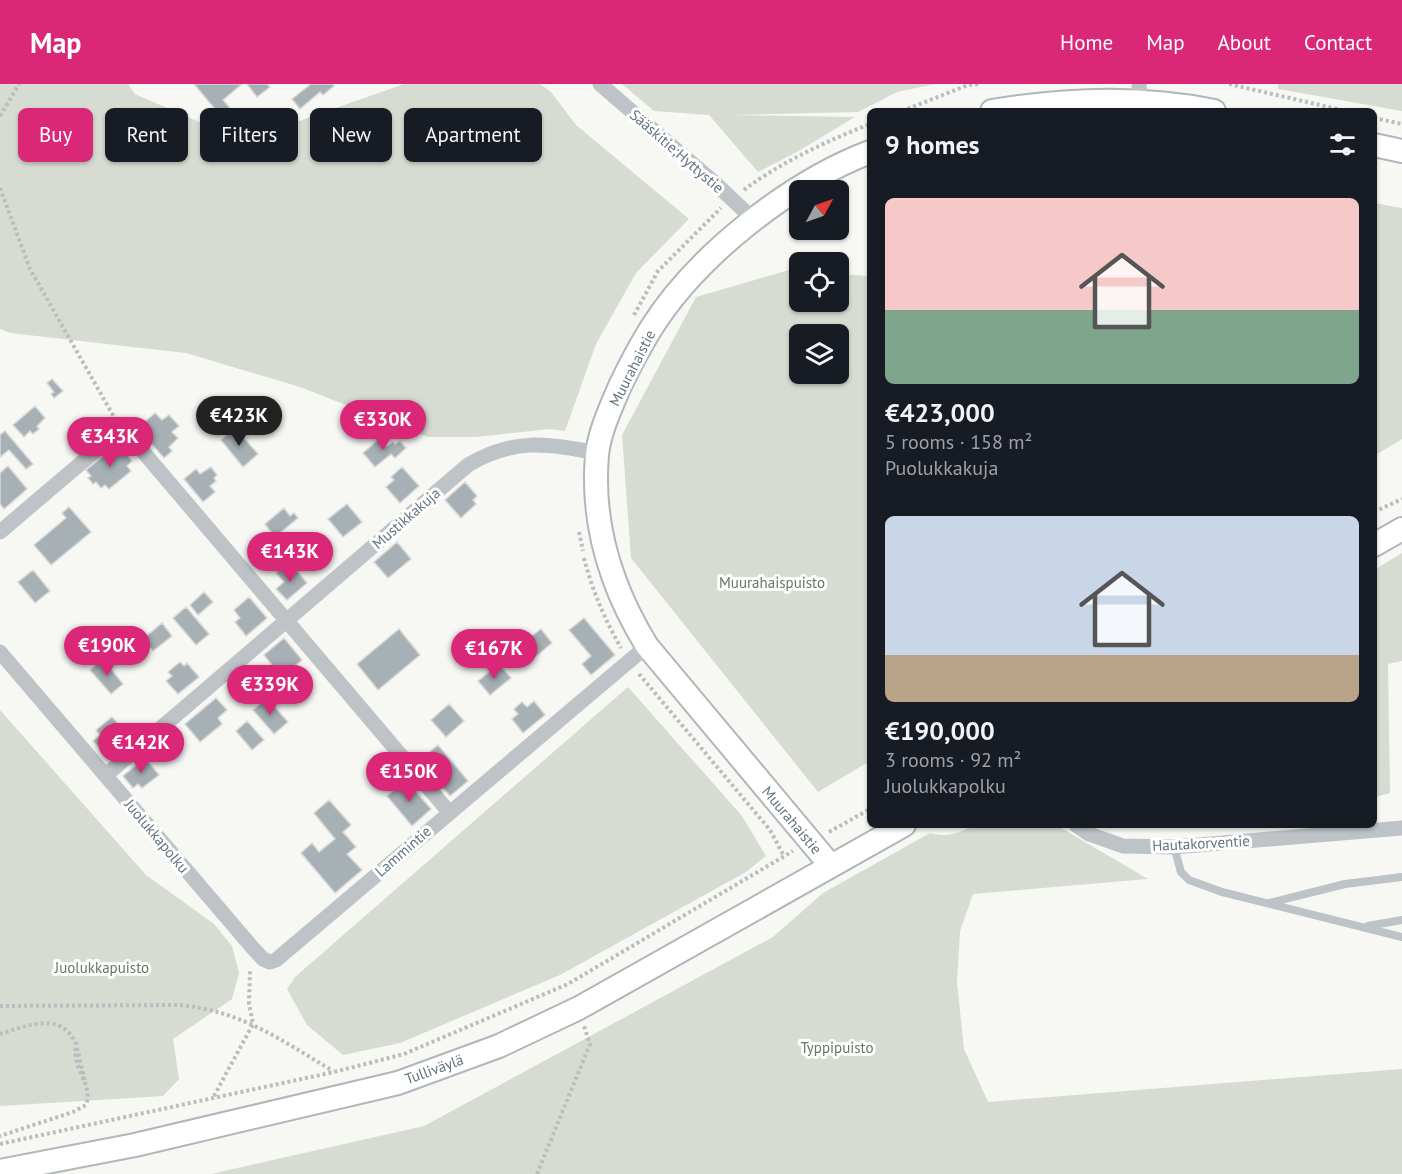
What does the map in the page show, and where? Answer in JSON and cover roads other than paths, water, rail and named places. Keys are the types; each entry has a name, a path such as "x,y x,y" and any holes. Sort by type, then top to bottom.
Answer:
{"street":[{"name":"Sääskitie;Hyttystie","path":"600,84 753,219"},
{"path":"1009,108 1140,92 1202,108"},
{"path":"1377,146 1402,151"},
{"name":"Muurahaistie","path":"831,866 647,646 629,616 613,579 601,535 597,490 597,453 612,404 650,329 679,291 753,219 791,192 853,158 867,153"},
{"path":"0,532 121,429 128,434 450,812"},
{"name":"Mustikkakuja","path":"105,775 468,465 491,452 520,446 548,445 597,453"},
{"path":"1377,543 1402,529"},
{"name":"Lammintie","path":"270,962 276,960 647,646"},
{"name":"Juolukkapolku","path":"0,652 251,946 263,959 270,962"},
{"name":"Tulliväylä","path":"0,1171 135,1145 398,1083 499,1046 579,1008 899,828"},
{"name":"Hautakorventie","path":"1080,828 1089,834 1123,846 1174,847 1402,828"}],"lane":[{"path":"1174,847 1182,872 1189,880 1221,892 1402,937"},
{"path":"1267,903 1345,884 1402,877"},
{"path":"1364,927 1402,920"}],"park label":[{"name":"Muurahaispuisto","path":"772,582"},
{"name":"Juolukkapuisto","path":"102,967"},
{"name":"Typpipuisto","path":"837,1047"}]}
